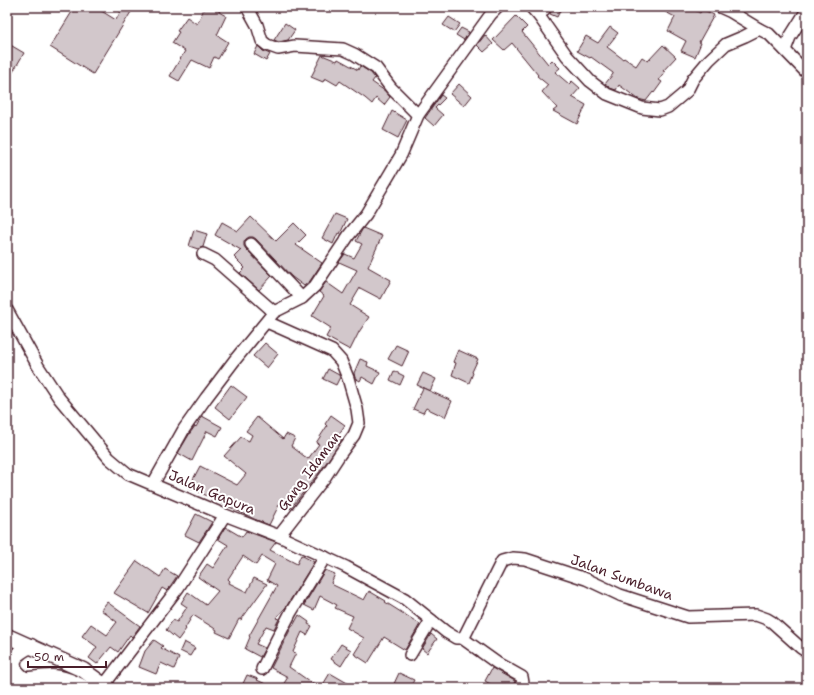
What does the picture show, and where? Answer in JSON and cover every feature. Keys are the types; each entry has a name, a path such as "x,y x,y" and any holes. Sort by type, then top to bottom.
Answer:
{"street":[{"path":"247,7 257,25 262,41 267,46 278,49 295,46 349,51 376,68 391,88 418,115"},
{"path":"153,484 184,429 234,361 274,312 302,298 315,286 349,235 366,214 401,155 418,115 491,14 498,7"},
{"path":"531,7 567,56 590,81 607,94 642,108 660,110 668,107 687,91 693,80 709,60 726,44 759,29"},
{"path":"539,16 546,7"},
{"path":"720,7 732,12 769,34 807,73"},
{"path":"785,50 790,37 807,10"},
{"path":"251,244 302,298"},
{"path":"203,254 215,260 274,312"},
{"name":"Jalan Gapura","path":"7,310 38,366 59,398 109,458 128,474 279,536 346,567 405,599 446,632 456,638 462,638 497,663 522,677 523,683 519,688"},
{"name":"Gang Idaman","path":"267,322 332,351 341,361 348,378 357,409 359,423 354,435 325,477 279,536"},
{"path":"7,636 83,670 106,686 178,588 225,515"},
{"path":"262,669 291,612 325,557"},
{"name":"Jalan Sumbawa","path":"462,638 465,635 502,561 513,558 525,559 586,579 620,595 688,617 756,615 766,618 807,652"},
{"path":"410,655 431,620"},
{"path":"26,680 19,676 13,666 17,654 31,646"},
{"path":"7,680 26,680 53,676 85,688"}],"building":[{"path":"75,7 95,7 116,20 123,7 134,7 93,74 50,47"},
{"path":"205,7 221,7 219,12 226,16 217,35 228,42 218,59 214,57 209,68 192,60 179,81 170,76 185,51 172,43 179,32 177,31 187,17 197,24"},
{"path":"553,7 562,7 557,17 550,14"},
{"path":"656,7 689,7 700,13 702,9 714,15 699,42 701,43 695,57 681,51 686,41 668,31 675,17"},
{"path":"516,16 527,27 522,32 548,64 552,60 560,68 555,72 569,84 572,81 580,88 572,97 586,105 577,124 553,111 557,108 542,92 548,85 537,76 538,75 512,43 504,50 493,40"},
{"path":"449,17 460,24 454,32 443,25"},
{"path":"285,23 295,30 288,40 279,42 274,40"},
{"path":"610,27 618,33 607,47 623,59 624,58 636,66 642,57 648,61 663,45 676,57 663,71 665,72 659,80 662,82 646,101 638,99 619,85 616,90 610,88 605,84 613,73 591,57 590,58 577,51 586,36 598,43"},
{"path":"461,28 469,32 464,40 456,35"},
{"path":"485,35 493,44 484,52 477,45"},
{"path":"7,43 24,53 7,82"},
{"path":"258,46 263,51 270,54 266,61 254,54"},
{"path":"322,55 337,61 338,59 358,70 360,66 371,73 375,78 372,82 385,91 390,97 384,105 376,98 372,104 340,81 337,85 325,78 323,82 311,77"},
{"path":"459,84 472,96 464,106 450,94"},
{"path":"441,95 445,98 435,108 443,115 434,126 425,118"},
{"path":"392,111 407,120 398,138 383,130"},
{"path":"335,214 347,219 340,234 338,233 333,244 322,238"},
{"path":"251,217 276,241 294,223 306,235 296,245 322,263 310,281 304,286 292,277 253,237 246,239 244,246 272,276 259,290 240,273 245,268 234,257 241,250 215,235 222,222 238,231"},
{"path":"363,228 382,236 368,267 391,280 381,299 360,288 350,305 369,317 350,350 326,337 331,328 312,316 324,296 319,292 326,282 343,294 357,270 339,262 345,254 354,258 362,244 356,241"},
{"path":"194,230 207,234 203,247 198,249 189,246"},
{"path":"265,343 278,354 267,368 253,356"},
{"path":"396,345 409,351 402,366 388,359"},
{"path":"458,350 478,359 469,383 452,375 456,363 453,362"},
{"path":"360,359 368,362 367,366 380,372 374,384 362,377 360,381 355,378 354,373"},
{"path":"328,369 340,377 336,385 323,379"},
{"path":"394,371 404,376 400,385 390,380"},
{"path":"423,373 436,379 430,391 417,385"},
{"path":"231,385 247,397 230,419 215,407"},
{"path":"423,388 452,401 445,417 426,408 423,413 413,409"},
{"path":"331,415 345,425 337,437 342,440 319,473 290,509 280,503 269,525 189,487 200,466 237,485 246,474 224,456 241,437 249,441 252,435 246,431 257,417 283,439 286,434 295,438 291,446 308,459 319,444 316,443 327,426 325,424"},
{"path":"202,416 222,427 217,436 207,431 192,461 178,453"},
{"path":"196,514 212,522 199,542 185,535"},
{"path":"225,527 242,537 246,531 276,542 270,550 297,564 301,555 314,562 286,607 276,618 279,619 274,629 266,626 256,644 265,648 260,657 245,649 250,637 249,636 277,586 267,580 275,564 262,556 256,565 243,556 228,579 230,581 229,583 247,592 254,578 267,584 241,620 239,619 229,638 216,632 217,630 193,615 185,628 186,629 178,640 166,630 173,620 177,622 187,607 181,603 188,592 206,605 218,591 198,577 207,564 213,568 228,545 218,539"},
{"path":"137,561 160,577 165,569 177,576 167,591 162,588 148,613 114,593"},
{"path":"325,570 335,574 331,583 333,585 364,600 369,591 420,624 405,650 384,637 368,663 354,654 364,638 347,628 353,616 335,608 337,605 320,596 314,610 304,605"},
{"path":"107,602 140,626 132,637 130,635 118,652 111,647 97,664 89,658 97,647 82,636 91,624 107,635 117,622 101,610"},
{"path":"299,615 312,626 307,635 302,632 293,652 296,653 289,667 319,688 281,688 288,677 271,668"},
{"path":"431,634 437,639 427,653 422,649"},
{"path":"154,640 163,646 161,648 179,658 174,669 161,663 156,674 139,667 145,651"},
{"path":"184,642 195,648 190,656 180,651"},
{"path":"341,644 351,650 341,666 331,659"},
{"path":"492,668 515,681 512,688 497,688 485,681"},
{"path":"330,673 356,688 321,688"},
{"path":"399,673 414,680 410,688 392,688"},
{"path":"247,675 258,679 257,680 274,688 241,688"}]}
